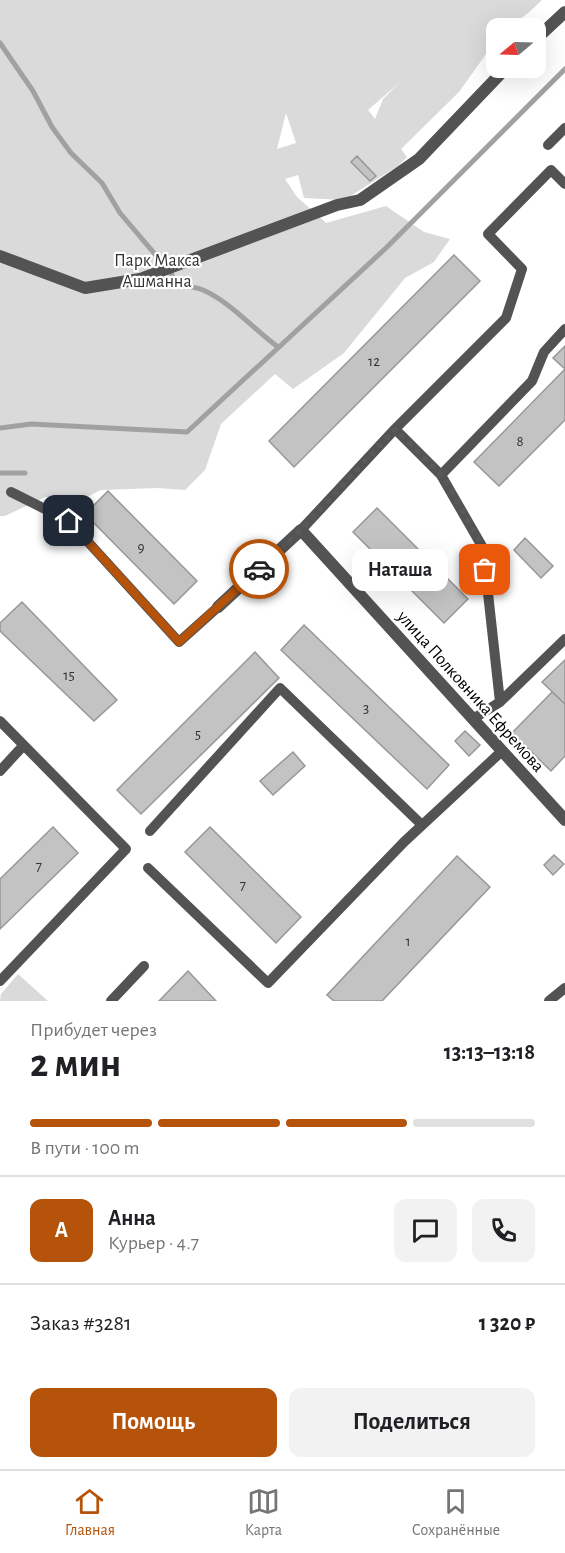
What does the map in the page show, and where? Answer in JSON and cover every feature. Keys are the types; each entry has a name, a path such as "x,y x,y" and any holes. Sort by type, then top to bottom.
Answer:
{"street":[{"path":"546,30 565,12"},
{"path":"0,255 85,288 140,279 336,205 360,200 419,159 496,78"},
{"path":"218,607 301,530"},
{"name":"улица Полковника Ефремова","path":"301,530 565,820"}],"lane":[{"path":"548,145 565,128"},
{"path":"301,530 395,429 506,318 522,269 488,234 551,170 565,184"},
{"path":"441,475 532,381 544,352 565,329"},
{"path":"395,429 441,475 483,548 500,702"},
{"path":"11,492 69,521 179,642 218,607"},
{"path":"473,719 500,702 565,639"},
{"path":"150,831 280,688 422,825"},
{"path":"0,721 126,849 0,981"},
{"path":"0,771 23,746"},
{"path":"147,868 268,983 422,825 502,751"},
{"path":"111,1001 144,966"},
{"path":"549,1001 565,988"}],"green space":[{"name":"Парк Макса Ашманна","path":"0,0 542,0 521,18 486,18 486,54 459,92 401,149 407,157 398,166 344,200 304,198 298,175 285,179 297,197 326,223 386,206 424,232 450,239 434,262 405,278 344,353 293,389 275,374 221,424 205,470 185,490 157,488 101,490 83,499 45,497 5,516 0,516","holes":["399,83 383,99 375,119 368,110","286,113 296,143 277,149"]},
{"path":"18,974 48,1001 0,1001 1,994"}],"building":[{"path":"357,156 376,176 370,181 351,162"},
{"path":"454,255 480,281 294,467 269,441"},
{"path":"565,346 565,369 553,358"},
{"path":"565,369 565,420 499,486 474,462"},
{"path":"108,491 197,581 174,604 85,514"},
{"path":"377,508 468,599 444,623 353,532"},
{"path":"525,538 553,566 541,578 514,550"},
{"path":"22,602 117,700 94,721 0,631 0,623"},
{"path":"304,625 449,765 427,789 281,650"},
{"path":"255,652 279,678 141,814 117,790"},
{"path":"565,660 565,704 542,682"},
{"path":"552,692 565,704 565,756 551,771 512,733"},
{"path":"465,731 480,745 469,756 455,741"},
{"path":"293,752 305,766 273,795 260,781"},
{"path":"53,827 78,853 0,929 0,879"},
{"path":"210,827 301,917 276,943 185,852"},
{"path":"554,855 564,864 553,875 544,865"},
{"path":"457,856 490,887 382,1001 334,1001 327,995"},
{"path":"188,971 216,1001 159,1001"}],"waterway":[{"path":"0,43 33,91 52,127 71,153 102,183 120,213 171,273 176,284 200,289 214,295 278,347"},
{"path":"0,428 31,424 187,432 386,248 565,69"},
{"path":"0,473 25,473"}],"way so far":[{"path":"259,569 301,530 395,429 447,483 483,548 485,570"}],"place":[{"name":"Наташа","path":"485,570"}],"route":[{"path":"69,521 179,642 259,569"}]}
